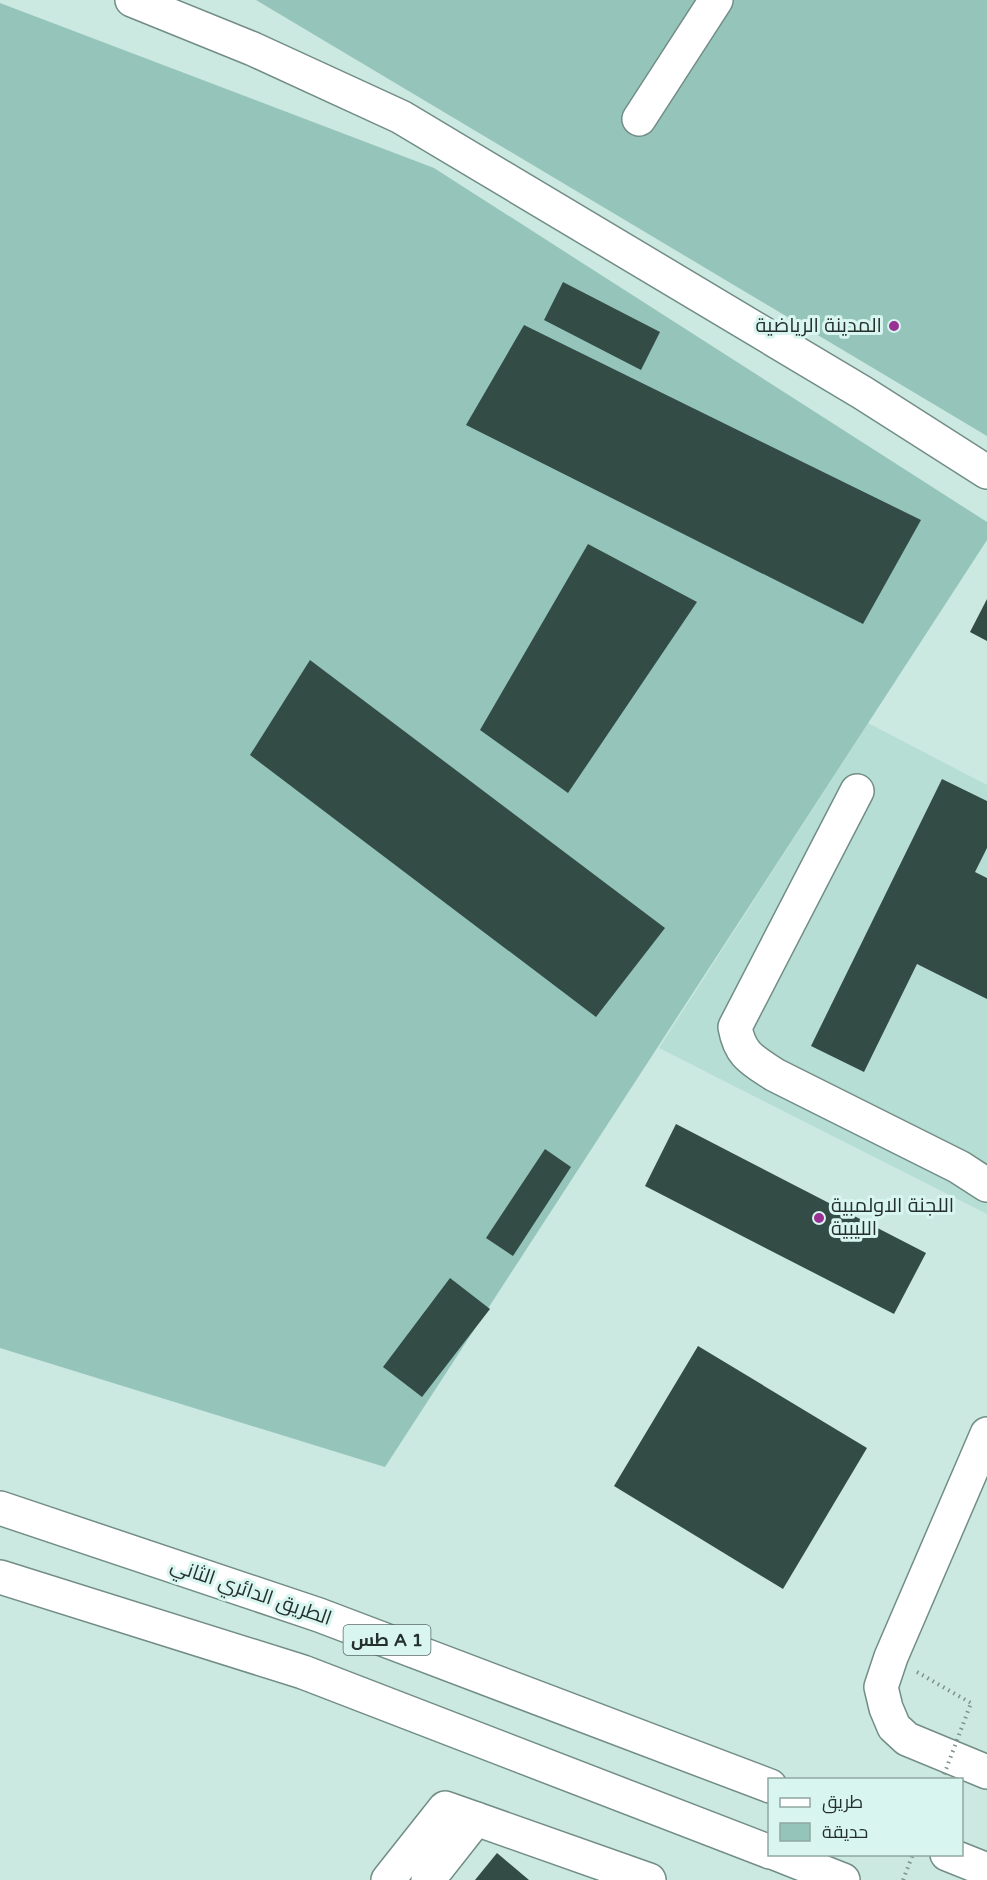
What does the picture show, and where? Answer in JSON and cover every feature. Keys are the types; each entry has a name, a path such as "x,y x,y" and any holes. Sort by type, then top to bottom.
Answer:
{"main road":[{"path":"132,0 253,50 401,117 863,393 987,472"},
{"path":"639,119 716,0"},
{"path":"857,791 735,1027 738,1044 748,1058 775,1075 959,1167 987,1185"},
{"path":"983,1452 891,1657 881,1687 894,1727 907,1739 987,1772"},
{"name":"الطريق الدائري الثاني","path":"0,1508 320,1615 768,1785"},
{"path":"0,1577 303,1672 768,1851"},
{"path":"388,1880 445,1808 634,1877"},
{"path":"428,1880 476,1819"},
{"path":"782,1856 843,1880"},
{"path":"952,1856 987,1870"}],"path":[{"path":"891,1657 971,1703 942,1778"},
{"path":"903,1880 912,1856"}],"shaded area":[{"path":"868,723 987,785 987,1214 659,1048"}],"green space":[{"name":"المدينة الرياضية","path":"256,0 987,0 987,436"},
{"path":"0,3 434,168 987,522 987,540 385,1467 0,1348"}],"building":[{"path":"563,282 660,332 641,370 544,320"},
{"path":"524,325 921,520 863,624 466,425"},
{"path":"588,544 697,602 568,793 480,730"},
{"path":"987,599 987,641 970,632"},
{"path":"310,660 665,928 596,1017 250,755"},
{"path":"942,779 987,801 987,848 975,872 987,878 987,999 917,964 864,1072 811,1046"},
{"path":"676,1124 926,1253 894,1314 645,1186"},
{"path":"545,1149 571,1167 513,1256 486,1238"},
{"path":"450,1278 490,1309 422,1397 383,1367"},
{"path":"698,1346 867,1448 783,1589 614,1486"},
{"path":"497,1853 529,1880 475,1880"}],"place":[{"name":"المدينة الرياضية","path":"894,326"},
{"name":"اللجنة الاولمبية الليبية","path":"819,1218"}]}
